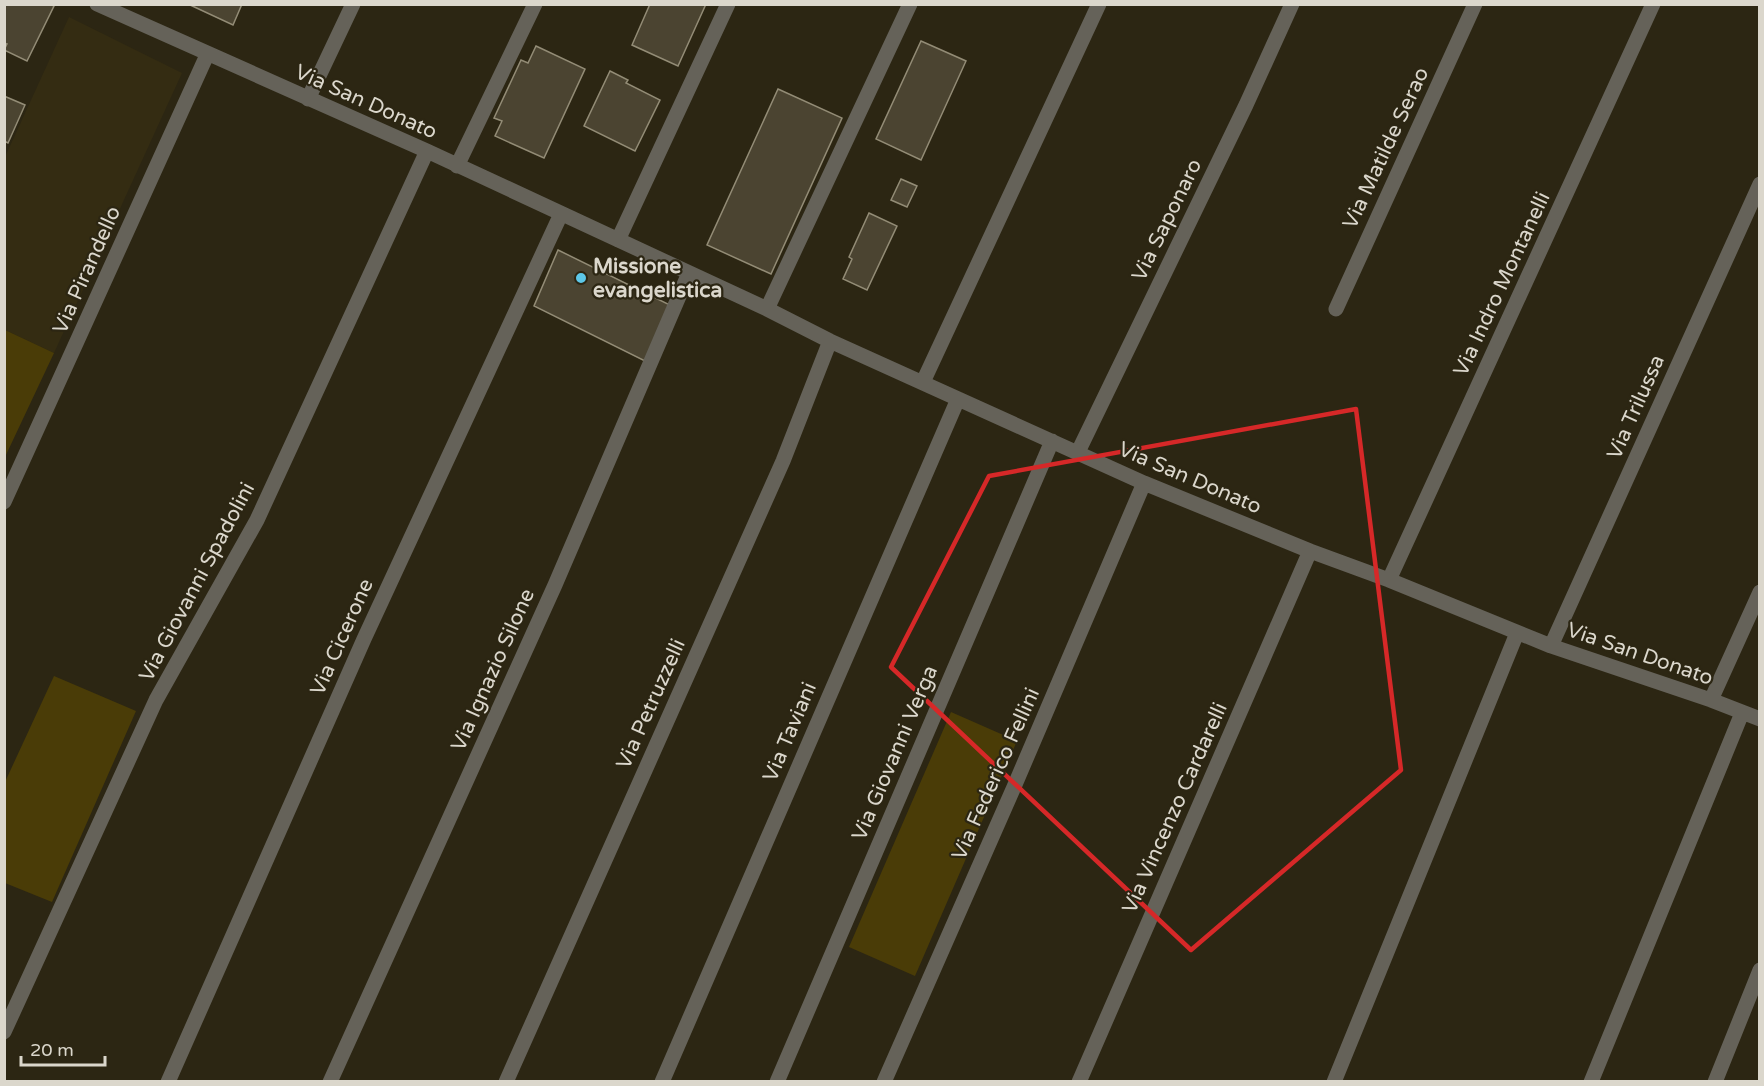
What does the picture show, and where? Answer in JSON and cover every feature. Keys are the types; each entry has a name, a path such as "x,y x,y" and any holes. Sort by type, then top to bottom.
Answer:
{"street":[{"name":"Via San Donato","path":"97,4 427,152 767,309 830,341 1144,483 1517,633 1760,719"},
{"path":"308,99 353,4"},
{"path":"457,166 535,4"},
{"path":"618,240 728,4"},
{"path":"767,309 910,4"},
{"path":"923,382 1099,4"},
{"name":"Via Saponaro","path":"1078,452 1246,105 1292,4"},
{"name":"Via Matilde Serao","path":"1336,309 1475,4"},
{"name":"Via Indro Montanelli","path":"1389,580 1653,4"},
{"name":"Via Pirandello","path":"4,502 207,55"},
{"name":"Via Giovanni Spadolini","path":"4,1032 156,700 257,519 427,152"},
{"name":"Via Trilussa","path":"1551,646 1760,184"},
{"name":"Via Cicerone","path":"168,1082 363,639 561,214"},
{"name":"Via Ignazio Silone","path":"330,1082 550,595 689,273"},
{"name":"Via Petruzzelli","path":"506,1082 783,461 830,341"},
{"name":"Via Taviani","path":"662,1082 958,399"},
{"name":"Via Giovanni Verga","path":"777,1082 1052,441"},
{"name":"Via Federico Fellini","path":"884,1082 1014,788 1144,483"},
{"name":"Via Vincenzo Cardarelli","path":"1079,1082 1310,551"},
{"path":"1711,700 1760,592"},
{"path":"1334,1082 1517,633"},
{"path":"1590,1082 1742,713"},
{"path":"1715,1082 1760,970"}],"highlighted area":[{"path":"1356,409 1401,770 1191,950 891,667 989,476"}],"shaded area":[{"path":"69,17 182,73 54,353 5,330 5,157"},
{"path":"5,330 54,353 5,457"},
{"path":"54,676 136,711 52,902 5,883 5,782"},
{"path":"951,712 1017,741 915,976 849,947"}],"building":[{"path":"4,4 50,4 54,6 27,61 4,50 7,44 4,43"},
{"path":"188,4 242,4 233,25"},
{"path":"650,4 706,4 678,66 632,45"},
{"path":"921,41 966,61 921,160 876,139"},
{"path":"536,46 585,69 544,158 495,136 502,121 494,118 521,60 528,63"},
{"path":"610,71 628,80 626,83 660,100 635,151 584,126"},
{"path":"778,89 842,118 771,274 707,245"},
{"path":"4,96 25,105 8,143 4,141"},
{"path":"901,179 917,186 907,207 891,200"},
{"path":"869,213 897,226 867,290 843,279 852,259 849,257"},
{"name":"Missione evangelistica","path":"558,250 674,307 647,362 534,306"}],"place":[{"name":"Missione evangelistica","path":"581,278"}]}
